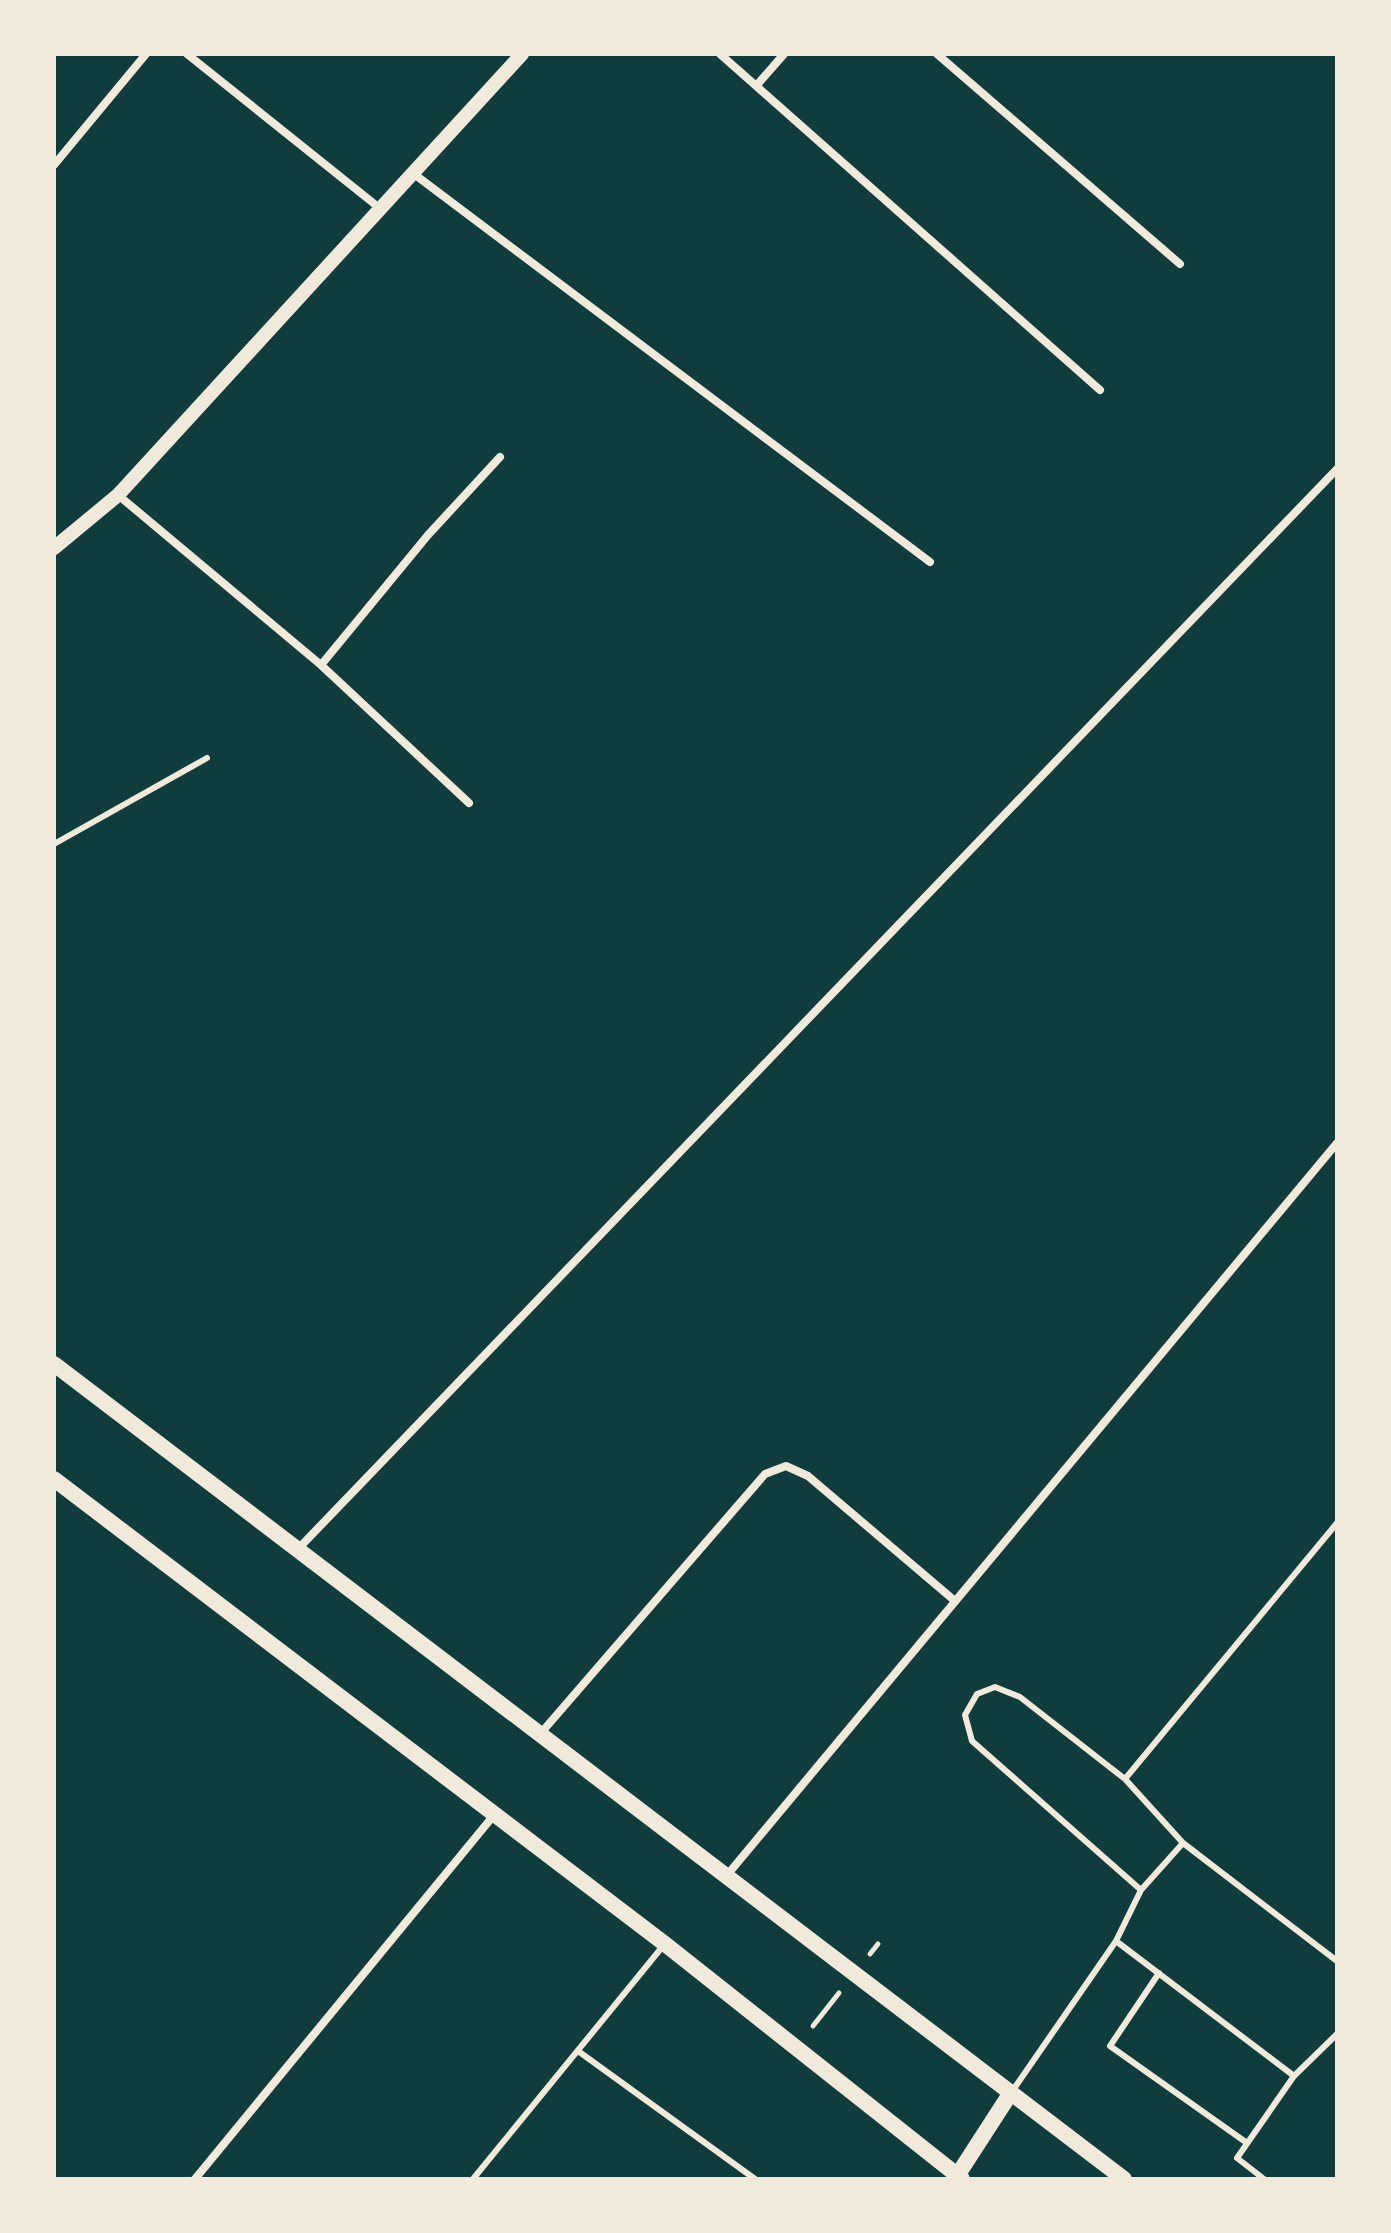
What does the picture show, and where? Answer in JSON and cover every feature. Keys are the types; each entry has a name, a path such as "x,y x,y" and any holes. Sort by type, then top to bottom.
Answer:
{"main road":[{"path":"54,1364 728,1874 1124,2179"},
{"path":"56,1484 665,1944 958,2178 1010,2094"}],"street":[{"path":"54,165 146,54"},
{"path":"187,54 382,211"},
{"path":"54,548 118,495 382,211 522,54"},
{"path":"720,54 1100,390"},
{"path":"757,85 784,54"},
{"path":"937,54 1180,264"},
{"path":"414,174 930,562"},
{"path":"321,665 428,535 500,457"},
{"path":"298,1549 1337,469"},
{"path":"118,495 321,665 469,803"},
{"path":"728,1874 1337,1143"},
{"path":"541,1733 765,1474 786,1466 808,1476 955,1601"},
{"path":"195,2179 494,1815"}],"lane":[{"path":"54,844 207,758"},
{"path":"1125,1779 1337,1523"},
{"path":"1141,1890 972,1741 965,1715 977,1694 995,1687 1020,1697 1125,1779 1183,1843 1337,1961"},
{"path":"1010,2094 1116,1941 1141,1890 1183,1843"},
{"path":"1116,1941 1294,2076"},
{"path":"473,2179 665,1944"},
{"path":"1159,1973 1110,2046 1247,2143"},
{"path":"1264,2179 1237,2158 1294,2076 1337,2034"},
{"path":"578,2051 755,2179"}],"path":[{"path":"868,1956 878,1944"},
{"path":"811,2029 849,1980"}]}
